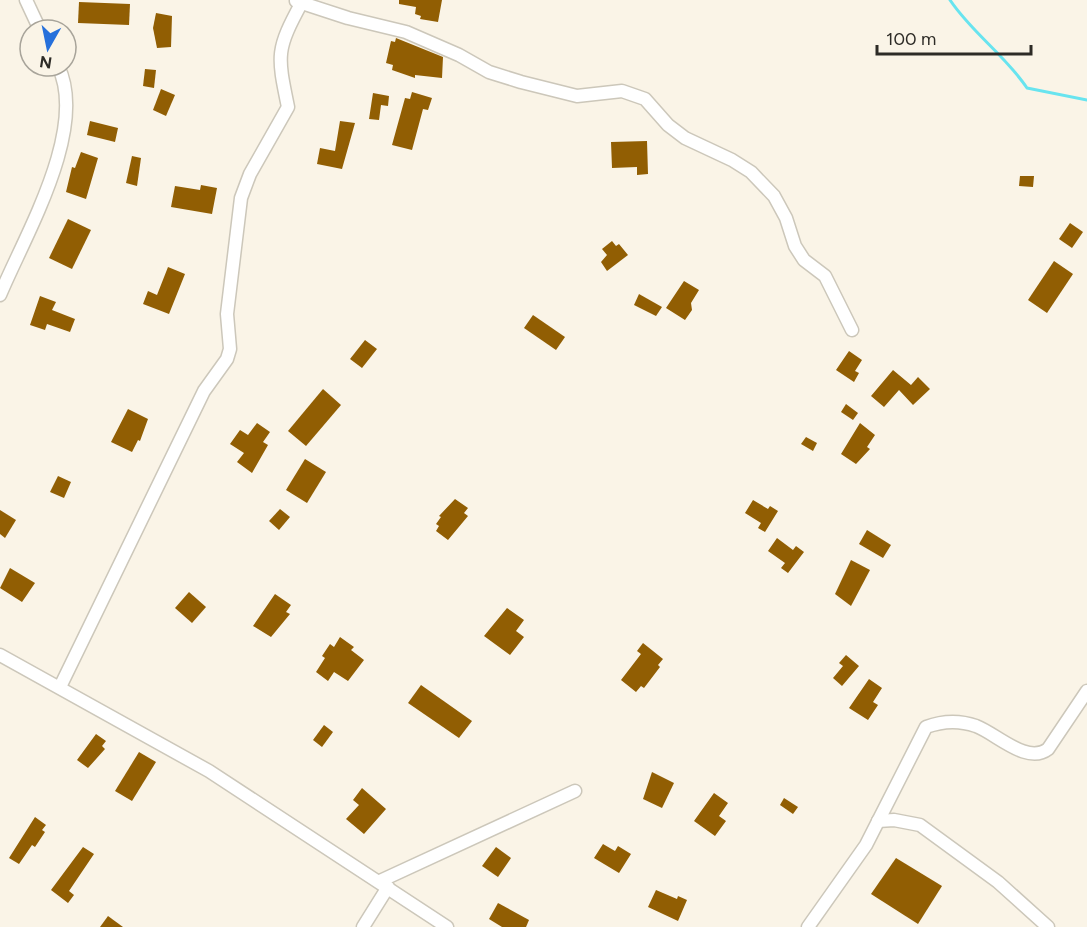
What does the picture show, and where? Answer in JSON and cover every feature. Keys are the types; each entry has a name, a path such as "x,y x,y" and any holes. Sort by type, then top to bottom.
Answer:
{"street":[{"path":"26,0 34,18"},
{"path":"60,687 204,391 227,359 230,340 227,314 241,198 250,174 288,107 279,71 280,52 298,1 348,18 406,32 459,55 489,72 521,82 577,96 622,91 645,99 668,125 685,138 732,160 751,172 774,196 786,218 795,246 804,260 825,276 852,330"},
{"path":"0,295 40,211 55,164 67,93 62,78"},
{"path":"0,655 209,771 447,927"},
{"path":"808,927 866,845 926,727 942,721 975,726 1033,755 1041,754 1048,749 1087,691"},
{"path":"363,927 384,884 575,791"},
{"path":"878,821 894,820 920,825 998,882 1048,927"}],"building":[{"path":"399,0 442,0 438,22 420,19 421,16 415,14 416,7 399,4"},
{"path":"79,2 130,4 129,25 78,23"},
{"path":"156,13 172,16 171,47 157,48 153,28"},
{"path":"396,38 443,57 442,78 415,75 415,78 392,70 393,65 386,63 391,41 395,42"},
{"path":"145,69 156,70 154,88 143,86"},
{"path":"161,89 175,95 166,116 153,110"},
{"path":"412,92 432,98 428,110 423,109 412,150 392,145 405,98 410,99"},
{"path":"373,93 389,96 388,106 381,105 379,120 369,119"},
{"path":"90,121 118,128 115,142 87,135"},
{"path":"340,121 355,123 342,169 317,164 320,148 335,151"},
{"path":"647,141 648,174 637,175 637,167 612,168 611,142"},
{"path":"81,152 98,158 86,199 66,192 72,167 75,168"},
{"path":"132,156 141,158 137,186 126,183"},
{"path":"1020,176 1034,176 1033,187 1019,186"},
{"path":"201,185 217,188 212,214 171,207 175,186 200,190"},
{"path":"68,219 91,230 72,269 49,258"},
{"path":"1070,223 1083,232 1072,248 1059,239"},
{"path":"612,241 616,246 619,244 628,255 607,271 601,262 607,255 602,249"},
{"path":"1054,261 1073,274 1047,313 1028,300"},
{"path":"168,267 185,274 169,314 143,304 148,291 157,295"},
{"path":"684,281 699,290 691,303 692,310 685,320 666,308"},
{"path":"639,294 662,307 656,316 634,305"},
{"path":"40,296 56,302 52,310 75,319 70,332 47,324 45,330 30,325"},
{"path":"533,315 565,337 556,350 524,328"},
{"path":"365,340 377,349 362,368 350,359"},
{"path":"849,351 862,360 855,371 859,373 854,382 836,370"},
{"path":"893,370 911,385 918,377 930,389 913,405 899,390 884,407 871,396"},
{"path":"323,389 341,405 306,446 288,431"},
{"path":"846,404 858,413 853,420 841,412"},
{"path":"128,409 148,419 140,441 138,440 132,452 111,442"},
{"path":"257,423 270,432 263,442 268,445 252,473 237,462 244,453 230,444 240,430 248,435"},
{"path":"860,423 875,435 867,447 870,449 856,464 841,454"},
{"path":"806,437 817,443 813,451 801,444"},
{"path":"305,459 326,472 307,503 286,490"},
{"path":"58,476 71,482 64,498 50,492"},
{"path":"455,499 468,508 464,513 468,516 448,540 436,531 439,526 436,524 441,517 439,516"},
{"path":"753,500 768,509 770,506 778,511 765,532 758,528 761,523 745,513"},
{"path":"280,509 290,517 279,530 269,521"},
{"path":"0,510 16,520 5,538 0,534"},
{"path":"867,530 891,545 883,558 859,544"},
{"path":"777,538 793,550 796,546 804,552 788,573 781,568 785,563 768,551"},
{"path":"851,560 870,570 851,606 835,594"},
{"path":"10,568 35,583 22,602 0,588"},
{"path":"189,592 206,607 192,623 175,608"},
{"path":"275,594 291,605 286,612 290,614 271,637 253,626"},
{"path":"507,608 524,620 516,631 524,637 510,655 484,636"},
{"path":"340,637 354,647 351,650 364,660 348,681 334,672 328,681 316,672 330,644 334,647"},
{"path":"643,643 663,659 658,665 660,667 644,688 641,686 636,692 621,680 641,654 637,651"},
{"path":"846,655 859,666 842,686 833,678 843,666 839,663"},
{"path":"869,679 882,688 873,702 878,705 868,720 849,708"},
{"path":"421,685 472,721 459,738 408,703"},
{"path":"324,725 333,732 322,747 313,740"},
{"path":"96,734 106,741 102,746 105,749 88,768 77,760"},
{"path":"139,752 156,762 132,801 115,791"},
{"path":"652,772 674,783 662,808 643,799"},
{"path":"362,788 386,809 364,834 346,819 359,805 353,800"},
{"path":"714,793 728,803 719,816 726,821 715,836 694,821"},
{"path":"784,798 798,807 793,814 780,805"},
{"path":"35,817 46,825 42,830 45,832 35,847 32,845 19,864 9,858"},
{"path":"603,844 615,851 618,846 631,854 619,873 594,858"},
{"path":"83,847 94,854 69,891 74,895 68,903 51,890"},
{"path":"496,847 511,858 498,877 482,866"},
{"path":"896,858 942,886 918,924 871,894"},
{"path":"656,890 677,899 678,896 687,900 678,921 648,907"},
{"path":"498,903 529,920 526,927 502,927 489,919"},
{"path":"108,916 123,927 100,927"}],"waterway":[{"path":"950,0 1027,88 1087,100"}]}
